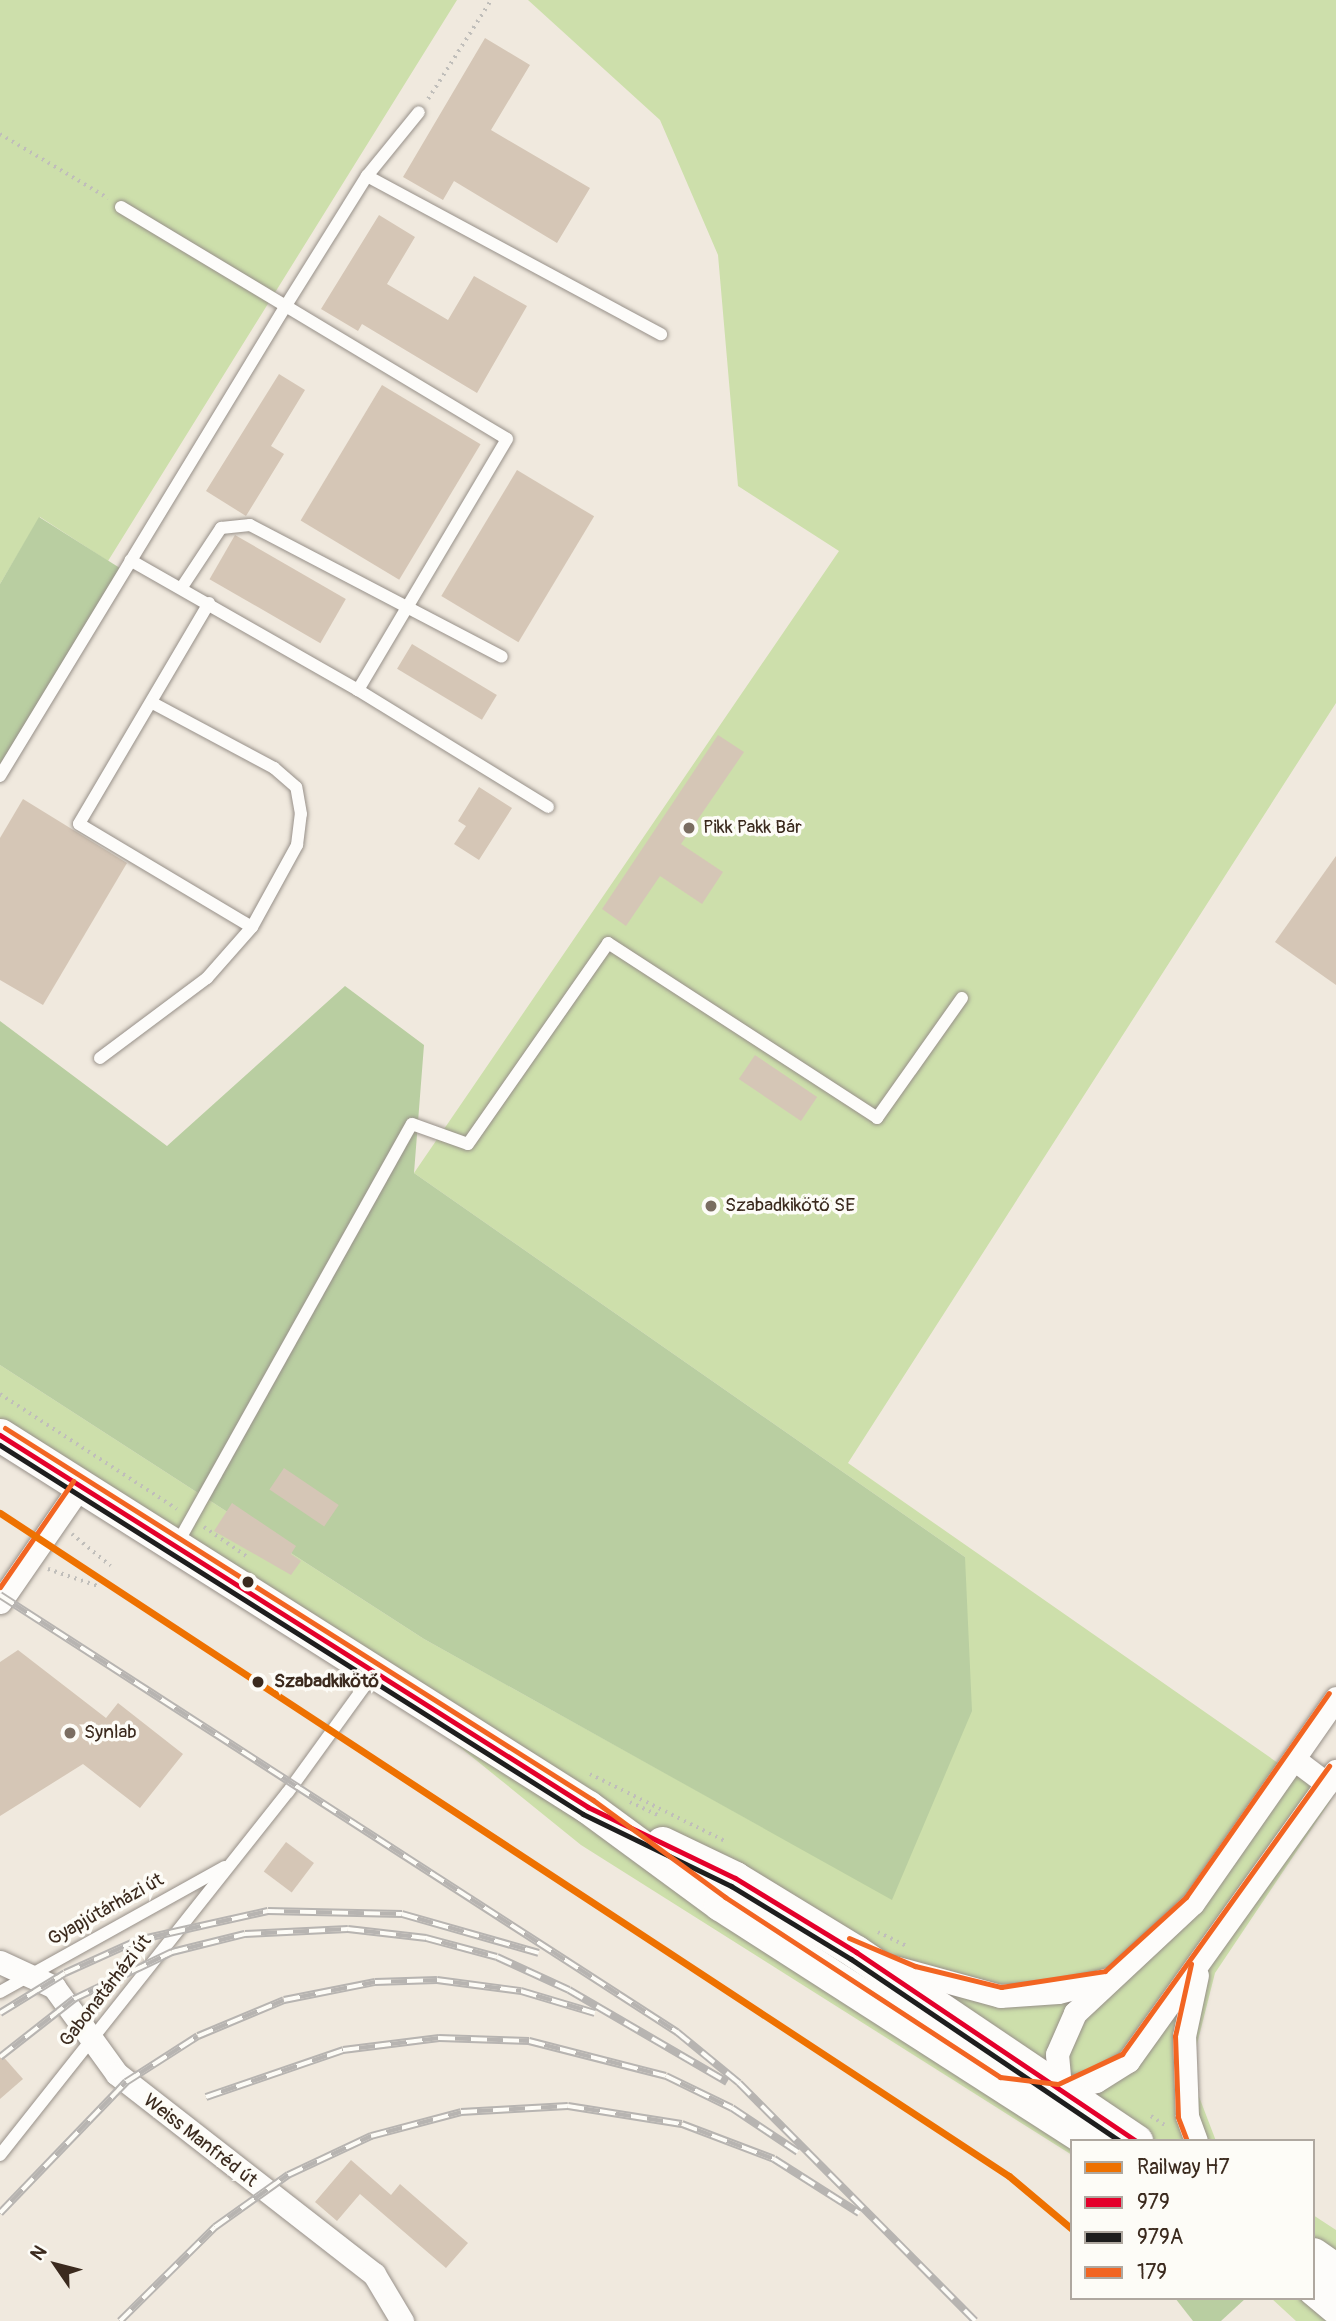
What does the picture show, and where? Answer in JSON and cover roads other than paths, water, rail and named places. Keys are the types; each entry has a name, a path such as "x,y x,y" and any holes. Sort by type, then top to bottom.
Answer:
{"main road":[{"path":"0,1435 372,1676 588,1807 720,1904 997,2085 1084,2138"},
{"path":"588,1807 862,1939 1059,2093 1133,2139"},
{"path":"1315,2255 1336,2270"},
{"path":"1315,2290 1336,2307"}],"street":[{"path":"0,1602 80,1486"},
{"path":"1084,2138 1059,2093 1057,2054 1075,2013 1193,1903 1336,1698"},
{"path":"997,2085 1059,2093 1128,2061 1198,1969 1331,1777 1294,1759"},
{"path":"862,1939 1000,1996 1058,1992 1110,1979"},
{"name":"Weiss Manfréd út","path":"0,1962 31,1973 62,1996 117,2074 145,2100 374,2274 401,2321"},
{"path":"1195,2139 1187,2116 1184,2036 1198,1969"}],"lane":[{"path":"0,776 367,176 419,112"},
{"path":"367,176 661,334"},
{"path":"121,207 507,439 358,690"},
{"path":"182,587 221,528 250,525 408,605 502,657"},
{"path":"130,560 182,587 358,690 548,807"},
{"path":"209,603 153,703 79,824 252,928"},
{"path":"100,1058 207,978 252,928 297,845 301,814 296,788 274,768 153,703"},
{"path":"175,1548 412,1124 468,1144 608,943 877,1118 962,998"},
{"name":"Gabonatárházi út","path":"0,2155 242,1851 372,1676"},
{"name":"Gyapjútárházi út","path":"0,1992 232,1863"}],"railway":[{"path":"0,1595 677,2032 739,2083 975,2321"},
{"path":"0,2013 65,1973 138,1940 268,1911 402,1914 539,1953"},
{"path":"0,2057 74,1999 172,1952 245,1934 348,1929 426,1938 497,1957 569,1990 727,2082"},
{"path":"0,2213 126,2082 198,2036 284,2000 375,1982 437,1980 521,1991 595,2013"},
{"path":"206,2097 343,2050 439,2038 529,2041 666,2076 732,2108 798,2152"},
{"path":"120,2321 215,2227 288,2175 371,2136 461,2112 568,2106 682,2124 774,2159 859,2213"}],"rail line":[{"name":"H7","path":"0,1513 1009,2176 1070,2227"}],"place":[{"name":"Pikk Pakk Bár","path":"689,828"},
{"name":"Szabadkikötő SE","path":"711,1206"},
{"name":"Szabadkikötő","path":"258,1682"},
{"name":"Synlab","path":"70,1733"}]}
